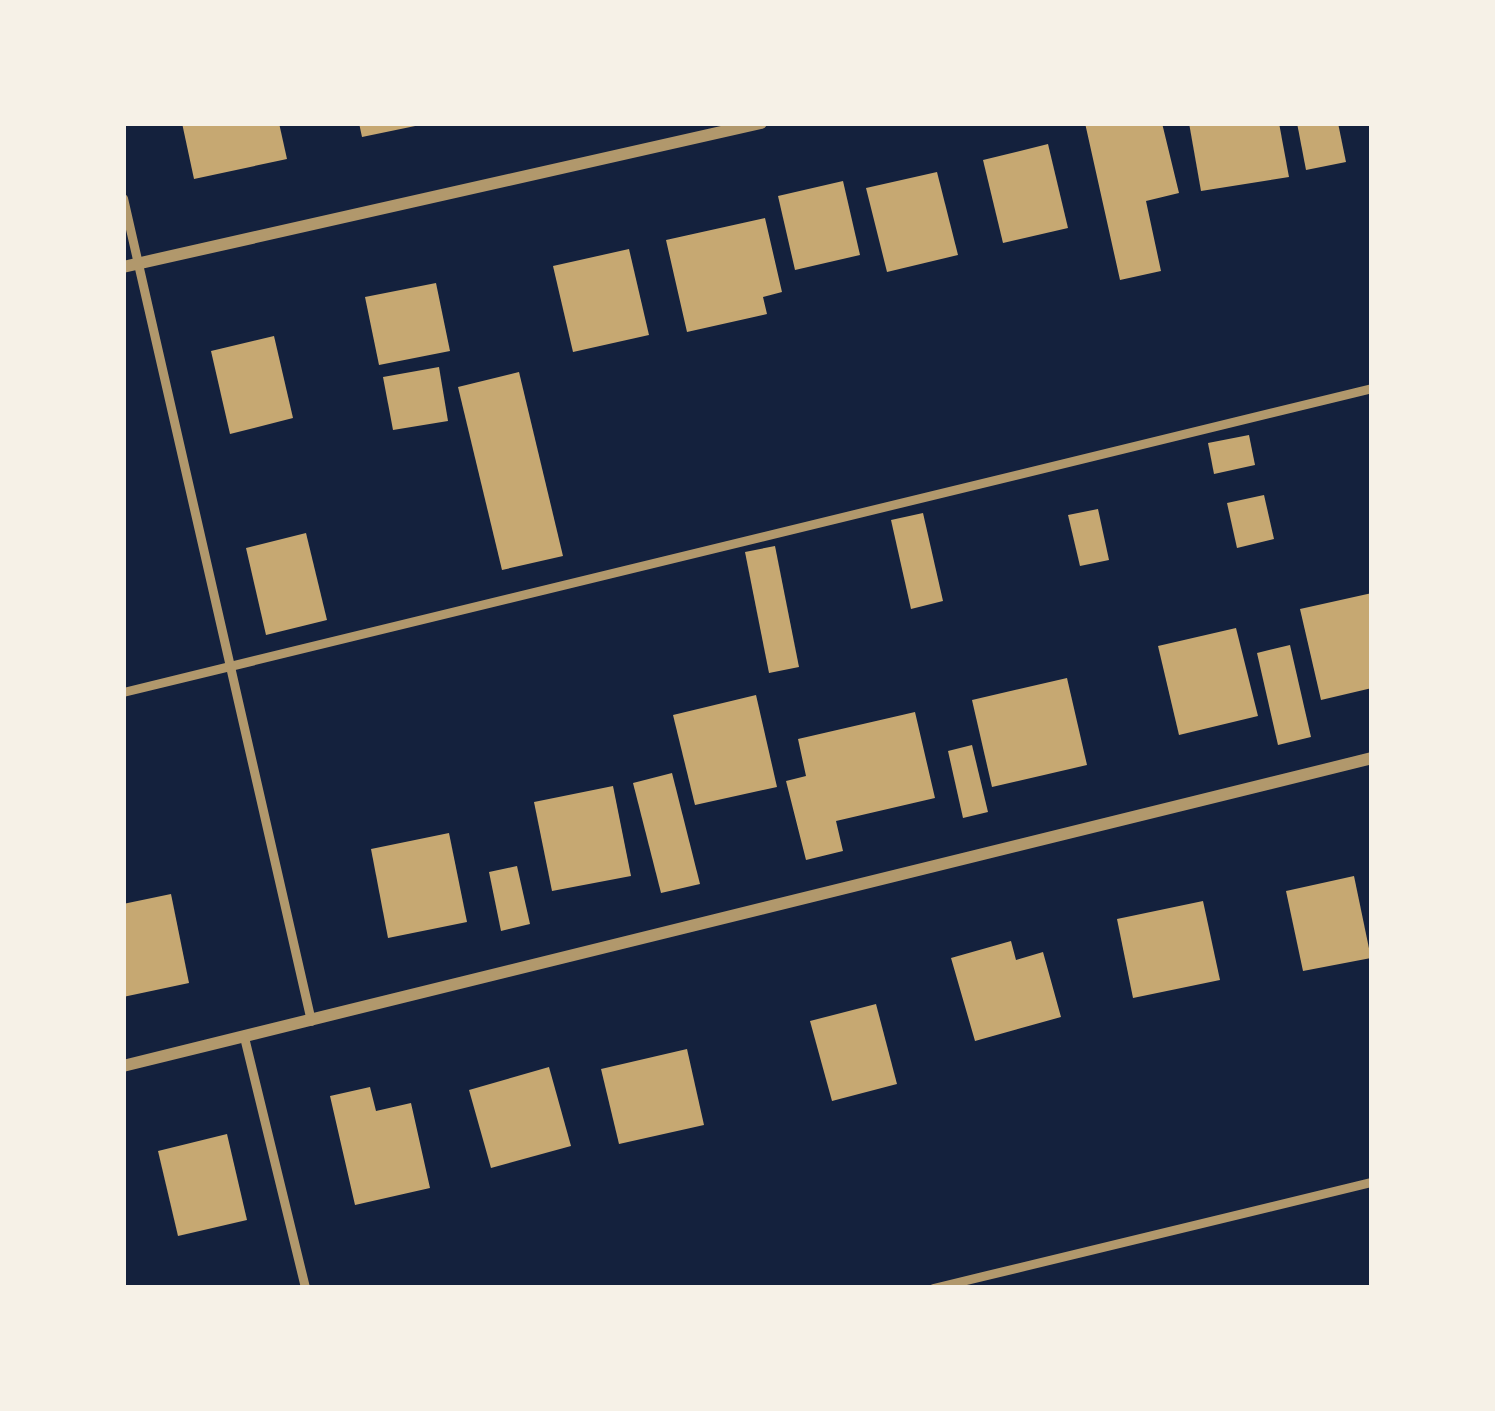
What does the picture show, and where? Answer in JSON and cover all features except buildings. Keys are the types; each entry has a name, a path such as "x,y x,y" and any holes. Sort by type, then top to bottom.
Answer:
{"street":[{"path":"130,265 761,123"},
{"path":"123,1066 1372,758"}],"lane":[{"path":"123,198 130,265 230,667 311,1021"},
{"path":"123,692 1372,388"},
{"path":"244,1037 305,1288"},
{"path":"933,1288 1372,1182"}]}
